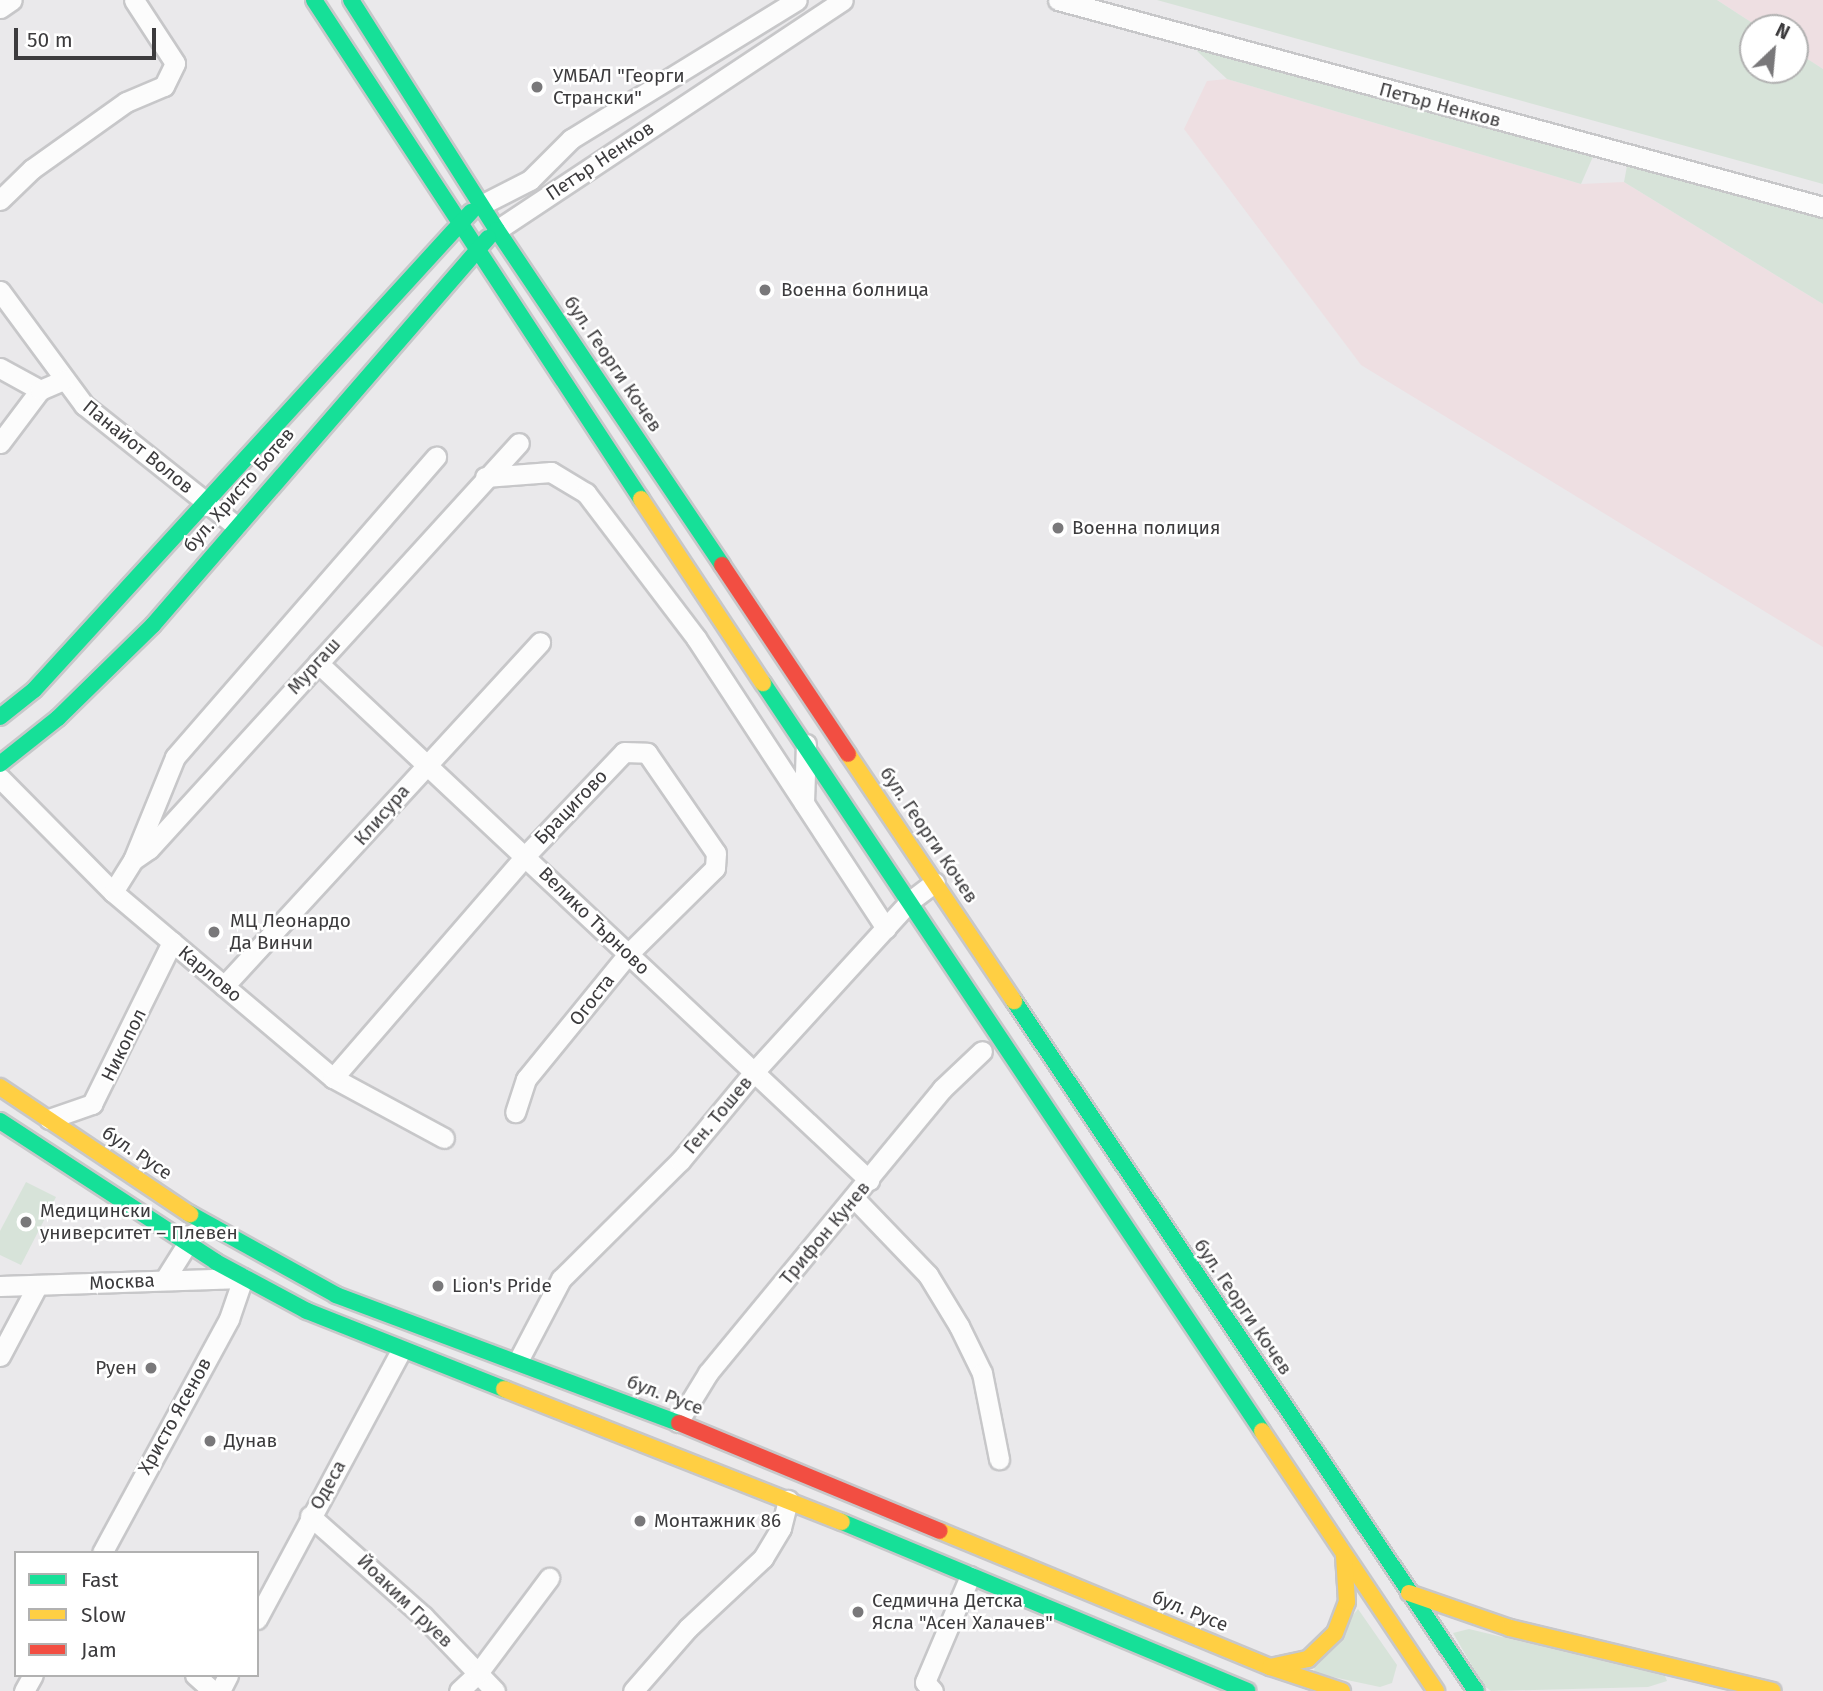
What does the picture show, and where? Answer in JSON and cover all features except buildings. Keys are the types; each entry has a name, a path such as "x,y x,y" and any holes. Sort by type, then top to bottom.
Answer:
{"main road":[{"path":"314,0 475,248 1436,1691"},
{"name":"бул. Георги Кочев","path":"351,0 497,230 1476,1691"},
{"name":"бул. Христо Ботев","path":"0,717 43,681 458,222 481,205"},
{"name":"бул. Христо Ботев","path":"0,764 58,718 153,625 475,248 497,230"},
{"name":"бул. Русе","path":"0,1087 201,1221 336,1295 678,1422 1270,1667 1342,1691"},
{"path":"0,1121 243,1278 401,1352 788,1500 1247,1691"},
{"path":"1270,1667 1308,1659 1335,1633 1347,1602 1344,1554"},
{"path":"1409,1594 1498,1625 1773,1691"},
{"path":"1735,1691 1754,1691"}],"street":[{"path":"0,8 12,0"},
{"path":"0,200 32,169 126,102 164,86 176,62 134,0"},
{"name":"Петър Ненков","path":"481,205 530,180 571,139 797,0"},
{"name":"Петър Ненков","path":"497,230 843,0"},
{"name":"Петър Ненков","path":"1058,0 1823,207"},
{"name":"Панайот Волов","path":"0,291 84,405 236,526"},
{"path":"0,368 40,390"},
{"path":"0,443 40,390 64,380"},
{"name":"Мургаш","path":"113,892 133,860 519,443"},
{"path":"133,860 175,757 436,457"},
{"path":"485,477 551,472 586,493 696,638 886,928"},
{"name":"Клисура","path":"224,986 540,642"},
{"name":"Велико Търново","path":"318,663 526,855 753,1073 869,1180"},
{"path":"804,803 806,743"},
{"name":"Брацигово","path":"333,1078 526,855 624,752 647,754 716,853 715,868"},
{"name":"Карлово","path":"0,778 113,892 333,1078 444,1138"},
{"name":"Огоста","path":"515,1112 526,1079 628,954 715,868"},
{"name":"Ген. Тошев","path":"518,1361 561,1279 680,1161 753,1073 909,901 935,882"},
{"name":"Никопол","path":"49,1119 92,1104 172,942"},
{"name":"Трифон Кунев","path":"678,1422 708,1373 942,1089 982,1051"},
{"path":"854,1198 928,1275 959,1326 982,1373 999,1459"},
{"path":"165,1279 201,1221"},
{"name":"Москва","path":"0,1286 243,1278"},
{"name":"Христо Ясенов","path":"103,1551 229,1319 243,1278"},
{"path":"0,1356 37,1286"},
{"name":"Одеса","path":"259,1615 310,1516 401,1352"},
{"path":"633,1691 688,1628 763,1558 780,1528 788,1500"},
{"name":"Йоаким Груев","path":"310,1516 423,1616 495,1691"},
{"path":"923,1688 970,1577"},
{"path":"459,1691 478,1673 549,1578"},
{"path":"197,1677 213,1691"}],"shaded area":[{"path":"1157,0 1717,0 1739,14 1739,84 1809,84 1809,60 1823,69 1823,184"},
{"path":"1717,0 1823,0 1823,69 1809,60 1809,14 1739,14"},
{"path":"1204,38 1595,152 1581,184 1227,79 1197,51"},
{"path":"1227,79 1581,184 1624,182 1823,304 1823,647 1361,365 1184,129 1207,81"},
{"path":"1630,150 1823,202 1823,304 1624,182"},
{"path":"26,1182 56,1197 21,1265 0,1255 0,1231"},
{"path":"1358,1609 1397,1665 1392,1683 1380,1687 1314,1673 1315,1662"},
{"path":"1469,1629 1665,1676 1667,1681 1648,1687 1491,1691 1483,1685 1453,1633"}],"traffic: fast":[{"path":"314,0 641,499"},
{"path":"351,0 497,230 722,565"},
{"path":"0,717 34,690 471,212"},
{"path":"0,764 58,718 153,625 488,238"},
{"path":"763,683 1262,1431"},
{"path":"1014,1001 1476,1691"},
{"path":"0,1121 216,1262 307,1311 504,1389"},
{"path":"190,1214 336,1295 679,1423"},
{"path":"842,1522 1247,1691"}],"traffic: slow":[{"path":"641,499 763,683"},
{"path":"848,754 1014,1001"},
{"path":"0,1087 190,1214"},
{"path":"504,1389 842,1522"},
{"path":"1262,1431 1436,1691"},
{"path":"940,1531 1270,1667 1342,1691"},
{"path":"1270,1667 1308,1659 1335,1633 1347,1602 1344,1556"},
{"path":"1409,1593 1510,1628 1773,1691"}],"traffic: jam":[{"path":"722,565 848,754"},
{"path":"679,1423 940,1531"}],"place":[{"name":"УМБАЛ \"Георги Странски\"","path":"537,87"},
{"name":"Военна болница","path":"765,290"},
{"name":"Военна полиция","path":"1058,528"},
{"name":"МЦ Леонардо Да Винчи","path":"214,932"},
{"name":"Медицински университет – Плевен","path":"26,1222"},
{"name":"Lion's Pride","path":"438,1286"},
{"name":"Руен","path":"151,1368"},
{"name":"Дунав","path":"210,1441"},
{"name":"Монтажник 86","path":"640,1521"},
{"name":"Седмична Детска Ясла \"Асен Халачев\"","path":"858,1612"}]}
